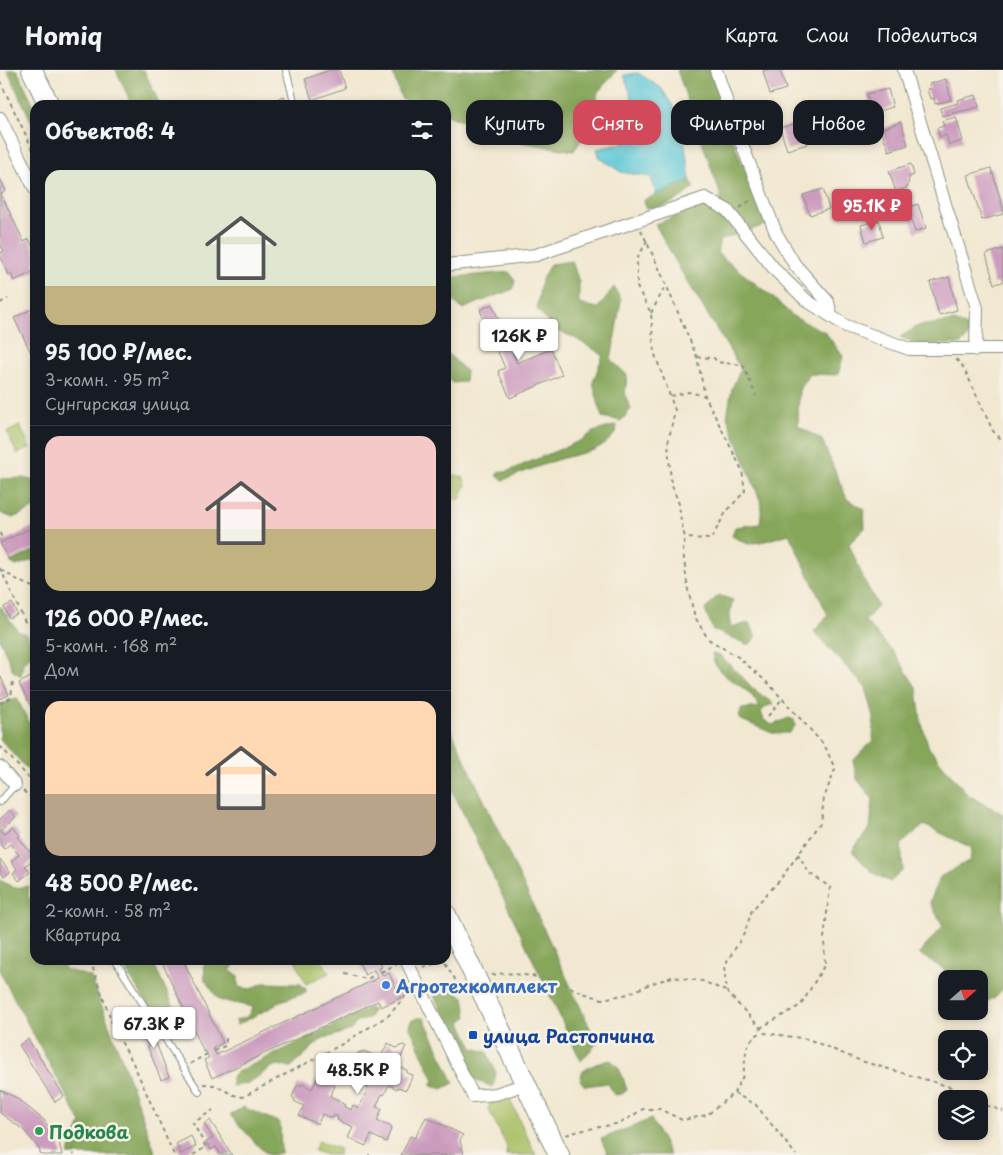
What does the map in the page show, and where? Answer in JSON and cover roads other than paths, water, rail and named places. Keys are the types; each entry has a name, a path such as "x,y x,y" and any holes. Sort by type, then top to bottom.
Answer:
{"highway":[{"path":"32,70 47,100"},
{"path":"45,70 60,100"},
{"path":"451,926 552,1150"},
{"path":"451,952 514,1088 552,1150"}],"street":[{"path":"716,70 732,121 776,233 795,265 828,302 831,316"},
{"path":"904,70 977,308 976,350"},
{"path":"0,118 30,179"},
{"path":"451,264 536,255 705,198 727,210 776,270 806,300 846,326 909,349 1003,349"},
{"path":"0,767 15,785"},
{"path":"407,968 472,1096 496,1094 514,1088"}],"lane":[{"path":"286,70 294,100"},
{"path":"0,802 15,785"},
{"path":"118,965 199,1092"}],"water":[{"path":"638,73 661,88 671,103 671,145 685,145 690,180 656,195 651,177 621,172 600,158 597,149 615,145 661,145 661,100 633,100 624,75"}],"place":[{"name":"Агротехкомплект","path":"386,985"},
{"name":"улица Растопчина","path":"473,1035"},
{"name":"Подкова","path":"39,1131"}]}
